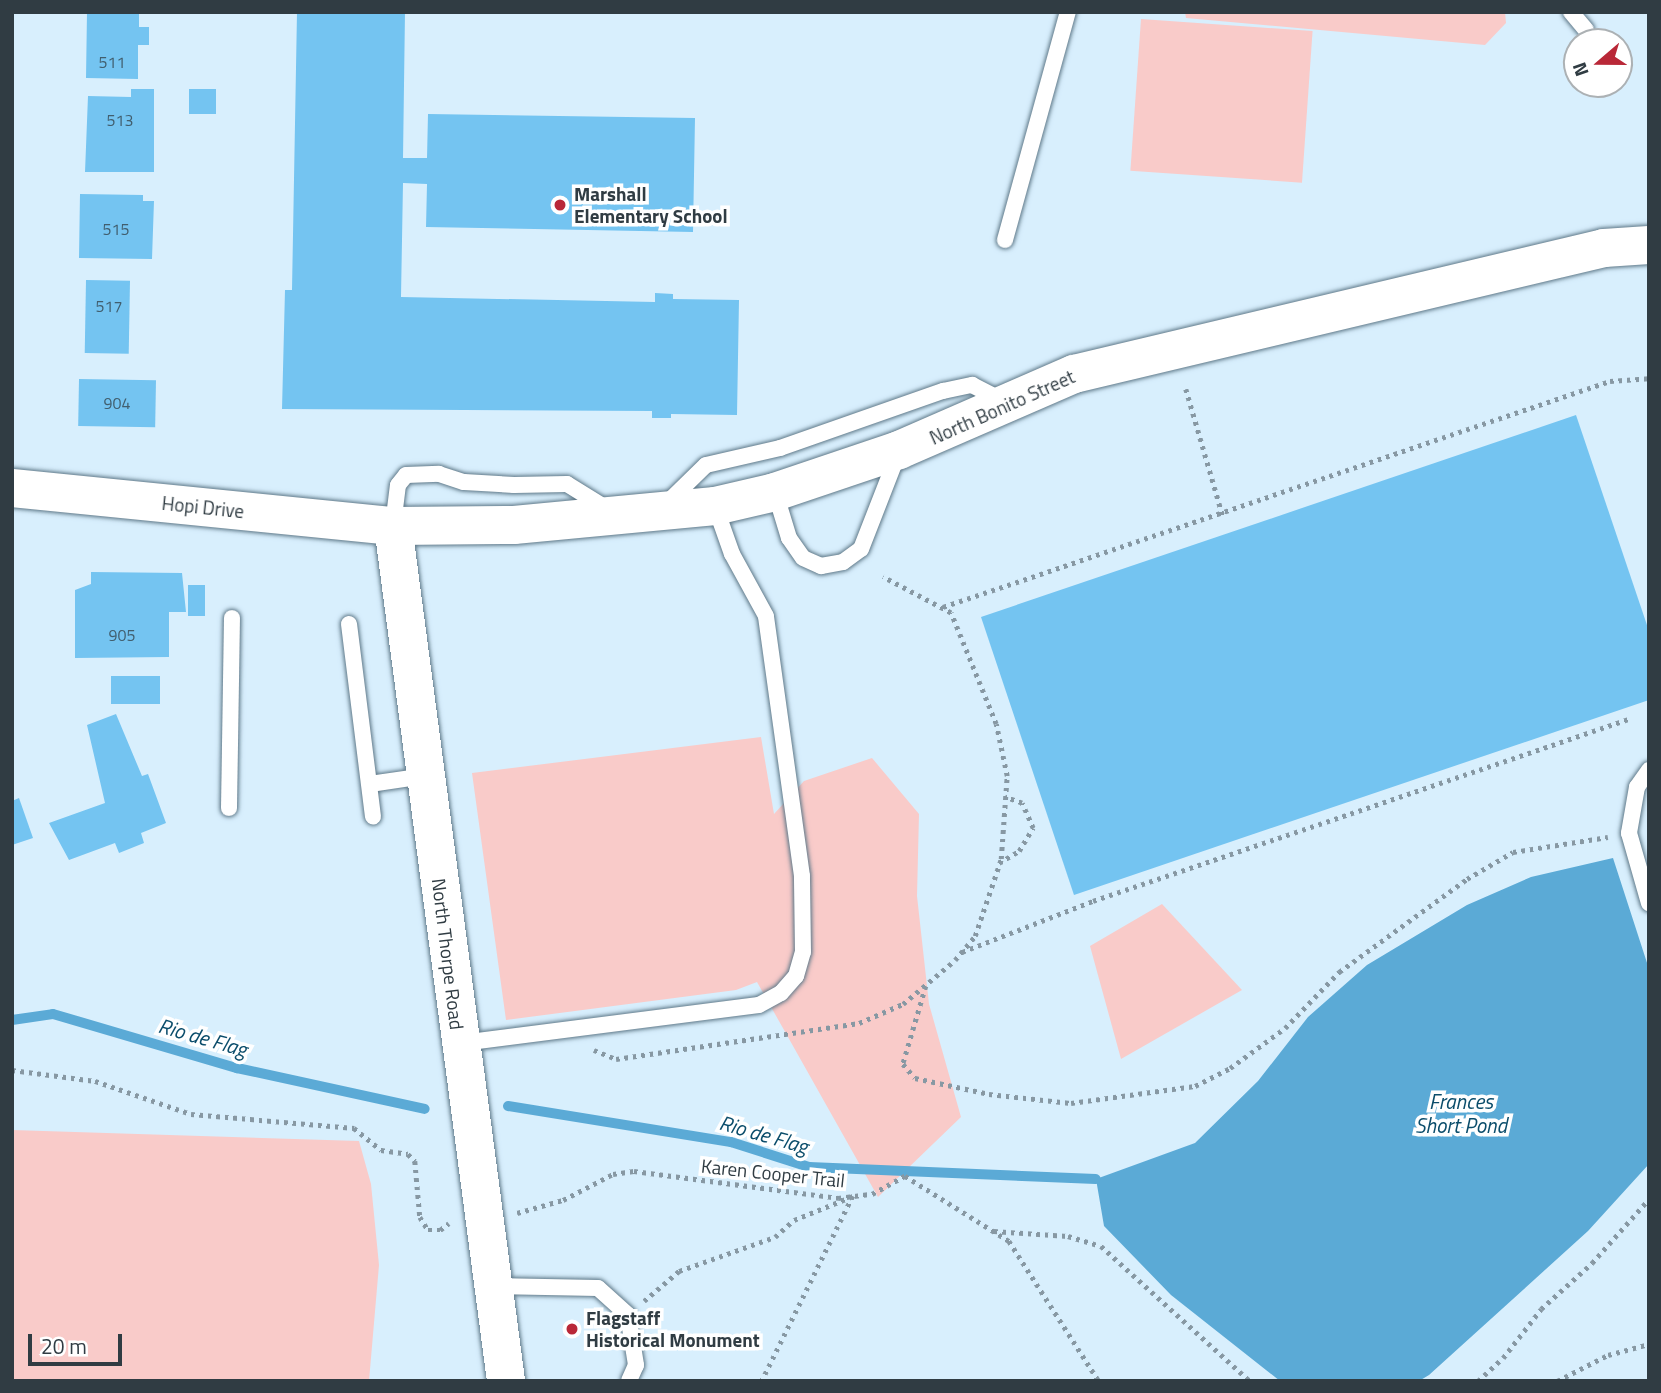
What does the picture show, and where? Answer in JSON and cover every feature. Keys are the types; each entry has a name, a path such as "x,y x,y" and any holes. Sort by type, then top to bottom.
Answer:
{"street":[{"name":"North Bonito Street","path":"393,526 514,525 715,506 775,492 900,450 1007,402 1086,371 1604,248 1649,245"},
{"name":"Hopi Drive","path":"12,488 393,526"},
{"name":"North Thorpe Road","path":"393,526 459,1044 506,1381"}],"lane":[{"path":"1005,240 1068,12"},
{"path":"1571,12 1584,28"},
{"path":"658,511 706,466 780,448 943,391 972,385 1007,402"},
{"path":"775,492 789,538 803,558 821,566 843,562 861,549 900,450"},
{"path":"393,526 398,485 407,475 439,474 464,482 514,485 567,484 617,515"},
{"path":"459,1044 759,1005 781,993 796,976 803,952 802,876 766,616 732,554 715,506"},
{"path":"229,808 232,618"},
{"path":"349,624 373,817"},
{"path":"1649,770 1637,787 1629,833 1649,904"},
{"path":"369,784 425,776"},
{"path":"492,1286 597,1288 628,1315 636,1365 629,1381"}],"path":[{"path":"943,607 1223,516 1610,382 1649,378"},
{"path":"1186,390 1223,516"},
{"path":"589,1048 616,1059 828,1029 878,1016 926,985 961,953 975,936 999,863 1007,776 996,724 951,612 883,577"},
{"path":"961,953 1093,901 1629,719"},
{"path":"999,863 1019,851 1033,828 1022,803 1005,797"},
{"path":"926,985 903,1064 915,1078 989,1094 1072,1103 1195,1086 1230,1068 1274,1036 1347,966 1467,879 1513,852 1629,833"},
{"path":"12,1070 95,1081 191,1114 354,1128 381,1150 408,1154 415,1161 420,1217 428,1230 440,1230 451,1222"},
{"name":"Karen Cooper Trail","path":"521,1212 563,1200 613,1174 634,1171 853,1196 872,1194 905,1176 1009,1241 1099,1381"},
{"path":"628,1315 679,1271 775,1237 794,1220 853,1196"},
{"path":"762,1381 853,1196"},
{"path":"1478,1381 1503,1358 1541,1309 1592,1263 1649,1199"},
{"path":"993,1231 1068,1236 1101,1246 1250,1381"},
{"path":"1557,1381 1608,1355 1649,1344"}],"shaded area":[{"path":"1185,12 1505,12 1506,23 1485,45 1186,18"},
{"path":"1141,19 1313,31 1302,183 1130,171"},
{"path":"761,737 774,814 804,781 872,758 919,814 917,896 929,1004 961,1117 878,1197 757,982 736,990 506,1020 472,773"},
{"path":"1162,904 1242,990 1121,1059 1090,946"},
{"path":"12,1130 359,1141 371,1184 379,1265 369,1381 12,1381"}],"water":[{"name":"Frances Short Pond","path":"1613,858 1649,969 1649,1164 1588,1231 1429,1375 1419,1381 1280,1381 1171,1295 1104,1226 1096,1179 1195,1143 1258,1081 1308,1017 1367,965 1467,905 1531,877"}],"building":[{"path":"87,12 139,12 139,27 149,27 149,45 138,45 138,79 86,78"},
{"name":"Marshall Elementary School","path":"297,12 405,12 403,158 427,158 428,114 695,118 693,232 426,227 427,184 403,183 401,297 655,302 655,293 673,294 673,299 739,300 737,415 671,414 671,418 652,418 652,411 282,409 285,290 292,290"},
{"path":"131,89 154,89 154,172 85,172 88,96 131,97"},
{"path":"189,89 216,89 216,114 189,114"},
{"path":"80,194 143,195 143,201 154,201 152,259 79,258"},
{"path":"86,280 130,281 129,354 85,353"},
{"path":"79,379 156,380 155,427 78,426"},
{"path":"1576,415 1649,631 1649,700 1074,895 981,617"},
{"path":"91,572 182,573 186,612 169,612 169,657 75,658 75,590 91,584"},
{"path":"188,585 205,585 205,616 188,616"},
{"path":"111,676 160,676 160,704 111,704"},
{"path":"116,714 142,776 148,774 166,823 141,833 144,843 119,853 115,843 69,860 49,823 105,803 87,725"},
{"path":"19,798 33,838 12,845 12,801"}],"waterway":[{"name":"Rio de Flag","path":"12,1020 53,1014 237,1068 425,1109"},
{"name":"Rio de Flag","path":"508,1106 731,1142 809,1167 1096,1179"}],"place":[{"name":"Marshall Elementary School","path":"560,205"},
{"name":"Flagstaff Historical Monument","path":"572,1329"}]}
